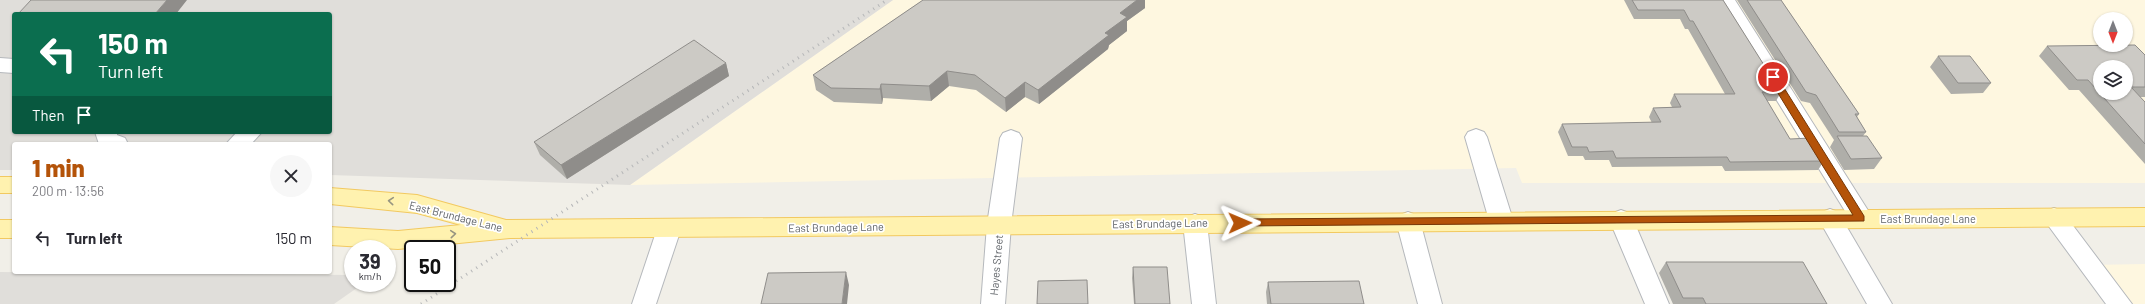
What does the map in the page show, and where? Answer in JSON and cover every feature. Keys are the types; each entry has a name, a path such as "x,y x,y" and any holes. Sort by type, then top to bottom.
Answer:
{"main road":[{"path":"0,185 12,185"},
{"name":"East Brundage Lane","path":"332,196 417,204 510,229"},
{"name":"East Brundage Lane","path":"332,236 398,240 510,229 669,229 1501,220 2145,216"},
{"path":"0,229 12,229"}],"street":[{"path":"1725,0 1861,218"},
{"path":"0,65 12,66"},
{"path":"106,134 106,139 113,142"},
{"path":"239,142 249,134"},
{"path":"1476,137 1501,220"},
{"name":"Hayes Street","path":"993,304 999,225 1011,138"},
{"path":"2054,217 2120,304"},
{"path":"1830,218 1880,304"},
{"path":"1621,220 1657,304"},
{"path":"1408,221 1430,304"},
{"path":"1195,223 1204,304"},
{"path":"644,304 669,229"}],"shaded area":[{"path":"0,0 893,0 630,185 332,175 332,142 12,142 12,170 0,170"},
{"path":"893,0 2145,0 2145,183 1522,183 1516,168 630,185"},
{"path":"2145,264 2145,304 2120,304 2090,265"},
{"path":"0,272 12,272 12,274 344,275 344,292 351,292 334,304 0,304"}],"building":[{"path":"31,0 167,0 157,12 20,12"},
{"path":"923,0 1137,0 1120,13 1127,17 1105,33 1109,35 1038,90 1025,82 1005,98 975,75 947,71 929,86 881,84 880,89 831,88 813,75"},
{"path":"1632,0 1723,0 1781,92 1762,92 1790,139 1810,138 1824,161 1730,162 1727,157 1616,158 1613,151 1589,152 1587,147 1572,147 1562,124 1661,122 1653,108 1681,107 1674,94 1735,94 1693,21 1690,21 1684,10 1638,10"},
{"path":"1747,0 1781,0 1859,114 1855,114 1866,132 1839,132 1816,95 1806,92"},
{"path":"694,40 726,63 561,165 534,142"},
{"path":"2093,45 2093,52 2133,52 2133,45 2135,45 2145,55 2145,87 2133,87 2133,60 2093,60 2093,86 2088,80 2077,80 2047,46"},
{"path":"1938,56 1970,56 1991,83 1958,83"},
{"path":"2133,89 2145,102 2145,144 2106,100 2133,100"},
{"path":"1837,136 1867,136 1882,158 1851,159"},
{"path":"1666,262 1803,262 1827,304 1706,304 1703,298 1683,298"},
{"path":"1133,267 1167,267 1170,304 1135,304"},
{"path":"846,272 842,304 761,304 768,273"},
{"path":"1087,280 1088,304 1037,304 1038,281"},
{"path":"1359,281 1364,304 1271,304 1268,282"}],"railway":[{"path":"421,304 887,0"}],"route":[{"path":"1240,223 1455,220 1861,218 1773,77"}]}
